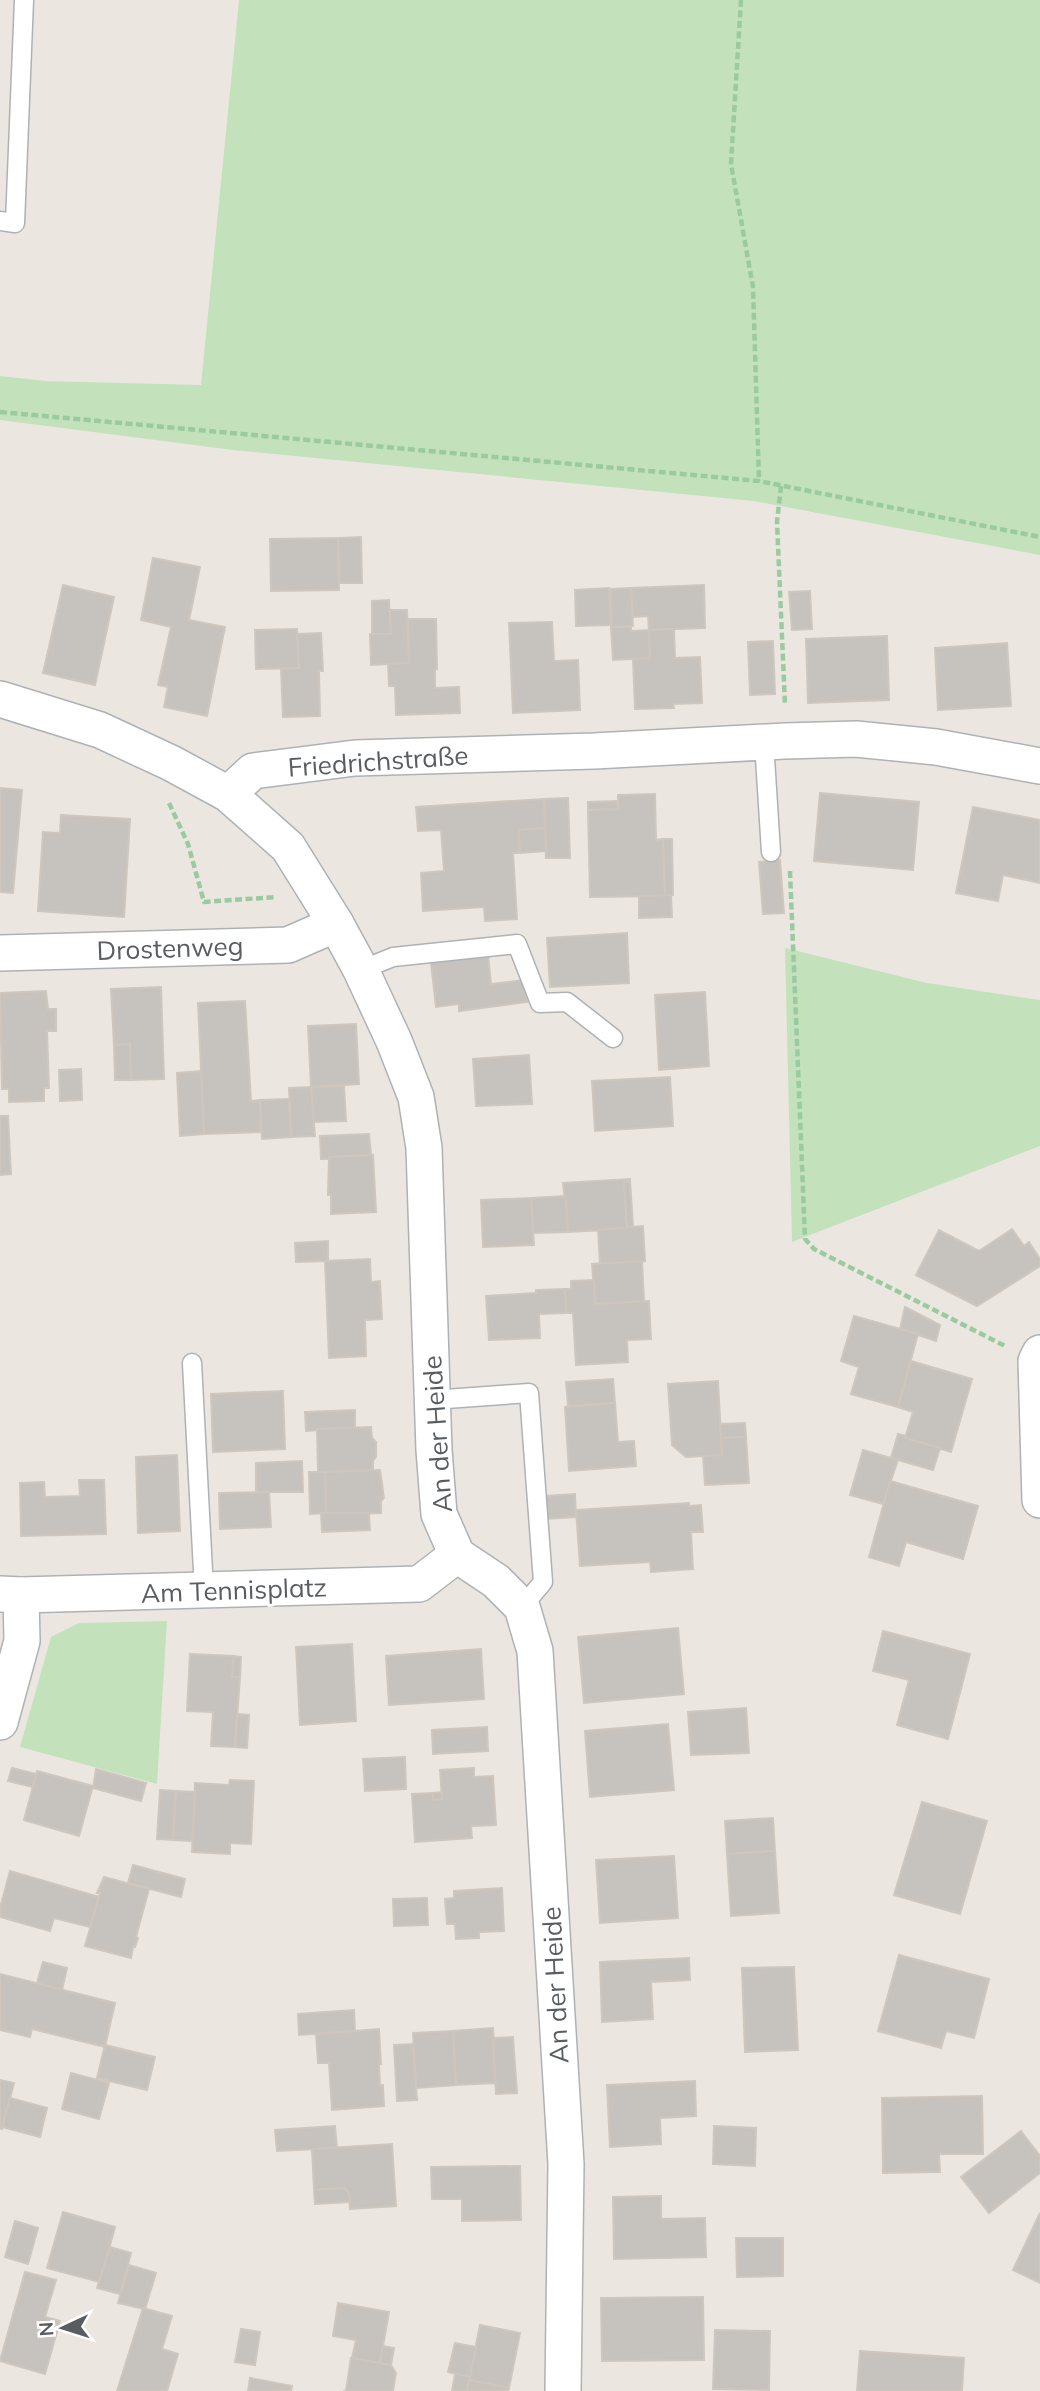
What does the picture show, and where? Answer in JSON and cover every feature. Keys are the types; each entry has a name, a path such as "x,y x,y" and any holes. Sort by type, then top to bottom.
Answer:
{"street":[{"path":"0,699 100,730 171,762 228,794"},
{"name":"Friedrichstraße","path":"228,794 253,771 355,758 594,751 775,741 856,739 936,747 1040,766"},
{"name":"An der Heide","path":"228,794 288,847 315,889 361,970 394,1041 415,1097 424,1148 432,1400 439,1514 457,1555 496,1581 522,1607 535,1651 566,2164 563,2391"},
{"name":"Drostenweg","path":"0,953 288,945 336,924"},
{"path":"1038,1357 1040,1500"},
{"name":"Am Tennisplatz","path":"11,1595 419,1584 457,1555"},
{"path":"0,1722 22,1641 11,1595"}],"lane":[{"path":"0,221 15,223 24,0"},
{"path":"771,852 775,741"},
{"path":"361,970 393,957 517,944 540,1003 567,1002 613,1038"},
{"path":"192,1363 204,1590"},
{"path":"432,1400 529,1393 543,1582 522,1607"}],"path":[{"path":"741,0 731,164 753,287 759,481"},
{"path":"0,412 759,481 1040,537"},
{"path":"781,486 777,522 784,670"},
{"path":"171,762 163,789 188,844 204,902 275,898 315,889"},
{"path":"794,955 804,1239 814,1250 965,1328 1038,1357"}],"green space":[{"path":"239,0 1040,0 1040,555 754,501 233,450 0,420 0,376 46,381 201,385"},
{"path":"785,948 927,983 1040,1000 1040,1146 792,1242"},
{"path":"167,1621 157,1784 20,1747 51,1637 79,1623"}],"building":[{"path":"361,537 362,583 340,583 338,538"},
{"path":"338,538 339,590 271,591 270,539"},
{"path":"153,558 200,567 189,620 225,627 207,716 164,707 168,687 158,685 171,627 141,620"},
{"path":"63,585 114,597 95,685 43,673"},
{"path":"704,585 705,628 649,630 648,616 633,617 631,588"},
{"path":"609,588 611,625 576,626 575,590"},
{"path":"631,588 633,626 611,627 611,589"},
{"path":"810,591 812,629 792,630 789,592"},
{"path":"389,600 391,634 372,634 372,601"},
{"path":"390,610 407,610 409,663 371,665 370,634 391,634"},
{"path":"408,619 436,619 435,688 459,687 460,713 396,715 395,686 389,686 388,664 409,663"},
{"path":"552,622 554,661 578,660 580,710 513,713 509,623"},
{"path":"611,627 631,627 631,631 649,630 650,658 613,660"},
{"path":"297,629 299,668 256,669 255,630"},
{"path":"674,629 675,658 700,657 702,703 673,704 674,708 635,709 633,659 650,658 649,630"},
{"path":"321,633 323,671 319,671 320,716 283,717 281,669 299,668 297,634"},
{"path":"887,636 889,700 808,703 806,639"},
{"path":"773,641 775,694 750,695 748,642"},
{"path":"1007,643 1011,706 938,710 935,648"},
{"path":"0,788 22,790 13,893 0,892"},
{"path":"820,793 919,802 913,870 814,861"},
{"path":"655,794 656,840 663,839 665,896 590,897 588,810 618,809 618,795"},
{"path":"568,798 570,858 546,858 544,799"},
{"path":"544,799 545,828 519,830 520,853 513,853 517,919 485,921 484,907 423,911 421,873 444,871 441,830 418,831 416,807"},
{"path":"617,801 618,809 588,810 588,802"},
{"path":"973,807 1040,820 1040,883 1003,875 998,901 956,893"},
{"path":"61,815 130,819 124,917 38,911 43,832 60,833"},
{"path":"545,828 546,851 520,853 519,830"},
{"path":"663,839 672,839 673,895 665,896"},
{"path":"780,860 784,913 763,914 759,862"},
{"path":"671,895 672,917 639,918 639,896"},
{"path":"627,933 629,983 550,987 547,938"},
{"path":"488,955 491,984 524,980 527,1002 459,1011 459,1004 436,1007 431,963"},
{"path":"161,987 164,1079 131,1080 130,1044 114,1045 111,989"},
{"path":"46,991 48,1009 56,1009 56,1031 47,1031 49,1088 44,1088 44,1101 9,1102 9,1089 2,1089 0,993"},
{"path":"705,992 709,1066 659,1070 655,995"},
{"path":"245,1001 251,1101 260,1100 261,1132 204,1134 198,1003"},
{"path":"356,1024 359,1084 311,1087 308,1026"},
{"path":"130,1044 131,1080 115,1080 114,1045"},
{"path":"529,1055 532,1104 476,1106 473,1059"},
{"path":"81,1069 82,1100 60,1101 59,1070"},
{"path":"201,1071 204,1134 180,1136 177,1073"},
{"path":"670,1077 673,1126 595,1131 592,1081"},
{"path":"344,1086 346,1121 313,1122 311,1087"},
{"path":"311,1087 315,1136 291,1137 289,1088"},
{"path":"289,1099 291,1137 262,1139 260,1100"},
{"path":"0,1116 8,1116 11,1174 0,1175"},
{"path":"369,1134 371,1155 321,1159 320,1136"},
{"path":"373,1155 376,1212 331,1214 331,1195 328,1195 329,1157"},
{"path":"630,1179 624,1182 627,1229 568,1232 563,1183"},
{"path":"630,1181 633,1226 627,1227 624,1182"},
{"path":"566,1196 568,1232 533,1233 531,1198"},
{"path":"531,1198 534,1245 483,1247 481,1200"},
{"path":"643,1226 645,1261 600,1264 598,1230"},
{"path":"1012,1229 1024,1246 1029,1242 1040,1259 1040,1266 977,1306 916,1275 939,1230 979,1251"},
{"path":"328,1241 328,1261 296,1262 295,1243"},
{"path":"370,1259 371,1282 380,1281 382,1319 365,1320 366,1356 329,1358 325,1261"},
{"path":"642,1261 644,1301 595,1304 592,1264"},
{"path":"594,1280 595,1304 649,1301 651,1339 627,1340 628,1362 576,1365 573,1313 566,1313 565,1289 571,1289 571,1281"},
{"path":"565,1289 566,1313 539,1314 540,1338 489,1340 486,1296"},
{"path":"905,1307 940,1325 936,1341 900,1329"},
{"path":"854,1316 918,1334 898,1407 851,1394 859,1367 841,1361"},
{"path":"911,1361 972,1379 951,1452 905,1438 913,1412 898,1407"},
{"path":"613,1379 615,1403 568,1406 566,1382"},
{"path":"718,1381 722,1455 686,1457 672,1445 668,1384"},
{"path":"283,1391 285,1449 213,1452 211,1394"},
{"path":"615,1403 618,1442 634,1441 636,1466 569,1471 565,1407"},
{"path":"355,1410 355,1428 306,1431 305,1412"},
{"path":"745,1423 746,1437 721,1438 720,1424"},
{"path":"371,1427 372,1438 376,1442 373,1470 318,1472 317,1429"},
{"path":"898,1434 940,1448 933,1470 891,1458"},
{"path":"746,1437 749,1483 705,1485 703,1456 722,1455 721,1438"},
{"path":"863,1450 898,1460 883,1504 850,1495"},
{"path":"177,1455 180,1531 138,1533 136,1457"},
{"path":"302,1461 303,1492 256,1492 256,1463"},
{"path":"380,1470 384,1498 381,1501 381,1513 326,1515 325,1472"},
{"path":"309,1472 325,1472 326,1513 310,1514"},
{"path":"79,1480 104,1480 106,1534 21,1536 20,1483 44,1482 45,1497 80,1496"},
{"path":"890,1481 978,1506 963,1559 906,1542 899,1566 869,1557"},
{"path":"269,1492 271,1527 220,1529 219,1493"},
{"path":"575,1494 576,1517 545,1519 544,1496"},
{"path":"689,1503 689,1506 701,1505 703,1532 691,1532 693,1569 651,1572 650,1562 580,1566 576,1510"},
{"path":"321,1513 369,1513 370,1530 322,1532"},
{"path":"678,1628 684,1694 584,1703 578,1637"},
{"path":"883,1631 970,1654 948,1739 897,1725 909,1680 873,1671"},
{"path":"352,1644 356,1721 300,1725 296,1647"},
{"path":"481,1649 484,1699 389,1705 386,1656"},
{"path":"190,1654 234,1656 232,1677 240,1677 235,1747 211,1746 213,1712 187,1711"},
{"path":"234,1656 241,1657 240,1677 232,1677"},
{"path":"746,1708 749,1753 691,1755 688,1712"},
{"path":"237,1714 249,1715 247,1748 235,1747"},
{"path":"668,1724 674,1790 590,1797 585,1731"},
{"path":"487,1727 488,1751 433,1754 432,1730"},
{"path":"405,1757 406,1789 365,1791 363,1759"},
{"path":"12,1768 36,1774 33,1787 8,1781"},
{"path":"474,1768 474,1777 493,1776 496,1825 471,1826 472,1838 415,1842 412,1794 433,1793 433,1800 442,1799 440,1770"},
{"path":"96,1769 146,1783 141,1801 93,1788"},
{"path":"37,1771 93,1786 79,1836 24,1820"},
{"path":"230,1780 254,1781 251,1844 230,1843 230,1854 192,1852 195,1783 229,1785"},
{"path":"160,1790 176,1791 173,1840 157,1839"},
{"path":"176,1791 195,1792 192,1841 173,1840"},
{"path":"442,1792 442,1799 433,1800 433,1793"},
{"path":"922,1802 987,1821 960,1914 894,1895"},
{"path":"773,1818 775,1851 727,1854 725,1821"},
{"path":"775,1851 779,1913 731,1916 727,1854"},
{"path":"674,1856 678,1918 600,1923 596,1860"},
{"path":"133,1865 185,1879 181,1897 128,1883"},
{"path":"10,1871 99,1897 90,1927 54,1918 50,1931 0,1917"},
{"path":"104,1877 149,1889 131,1958 85,1946 100,1893 97,1893"},
{"path":"502,1888 504,1931 479,1932 479,1938 456,1939 455,1924 447,1924 445,1899 454,1898 454,1891"},
{"path":"427,1898 428,1925 394,1926 393,1899"},
{"path":"899,1955 989,1979 974,2038 946,2031 941,2048 878,2031"},
{"path":"689,1958 690,1980 651,1982 653,2019 602,2022 600,1962"},
{"path":"43,1962 67,1968 62,1990 37,1983"},
{"path":"794,1967 798,2050 745,2052 742,1968"},
{"path":"0,1974 115,2003 105,2047 32,2029 30,2037 0,2030"},
{"path":"354,2010 355,2031 299,2035 298,2014"},
{"path":"493,2028 496,2083 456,2085 453,2031"},
{"path":"379,2029 380,2085 383,2085 384,2106 332,2110 329,2063 318,2063 316,2034"},
{"path":"453,2031 456,2085 416,2088 413,2033"},
{"path":"513,2037 517,2093 496,2094 493,2038"},
{"path":"413,2044 417,2100 397,2101 394,2045"},
{"path":"105,2045 155,2057 147,2090 97,2078"},
{"path":"71,2073 109,2083 99,2119 62,2109"},
{"path":"0,2080 14,2083 2,2129 0,2128"},
{"path":"695,2081 696,2116 660,2118 661,2144 610,2147 607,2085"},
{"path":"982,2096 983,2154 939,2154 940,2172 883,2173 882,2098"},
{"path":"10,2098 47,2108 40,2137 2,2127"},
{"path":"335,2126 337,2148 277,2151 275,2130"},
{"path":"714,2126 756,2128 755,2166 713,2164"},
{"path":"1021,2131 1040,2156 1040,2173 989,2213 961,2177"},
{"path":"392,2144 396,2206 350,2209 349,2193 344,2188 314,2190 312,2149"},
{"path":"520,2166 521,2220 462,2221 462,2199 432,2199 431,2167"},
{"path":"344,2188 349,2193 350,2202 315,2204 314,2190"},
{"path":"661,2196 661,2219 705,2218 706,2257 614,2259 613,2197"},
{"path":"63,2212 115,2227 100,2282 47,2268"},
{"path":"1040,2213 1040,2283 1013,2270"},
{"path":"15,2221 38,2228 28,2264 5,2257"},
{"path":"736,2238 783,2238 783,2276 737,2277"},
{"path":"110,2247 131,2253 120,2294 97,2288"},
{"path":"129,2265 156,2273 145,2309 118,2303"},
{"path":"25,2272 56,2280 45,2317 60,2321 45,2374 0,2361"},
{"path":"703,2297 704,2360 602,2361 601,2298"},
{"path":"338,2303 389,2312 380,2363 352,2358 356,2340 333,2336"},
{"path":"143,2308 172,2316 162,2349 178,2354 167,2391 117,2391"},
{"path":"480,2325 520,2333 509,2388 469,2380"},
{"path":"241,2329 260,2332 255,2365 235,2362"},
{"path":"715,2330 770,2331 769,2390 713,2389"},
{"path":"455,2343 476,2347 470,2377 448,2372"},
{"path":"383,2346 394,2348 391,2365 380,2363"},
{"path":"860,2351 964,2358 962,2391 857,2391"},
{"path":"351,2358 391,2365 396,2373 393,2391 346,2391"},
{"path":"455,2374 470,2377 467,2391 452,2391"},
{"path":"250,2378 292,2386 291,2391 248,2391"},
{"path":"469,2380 509,2388 508,2391 467,2391"}]}
